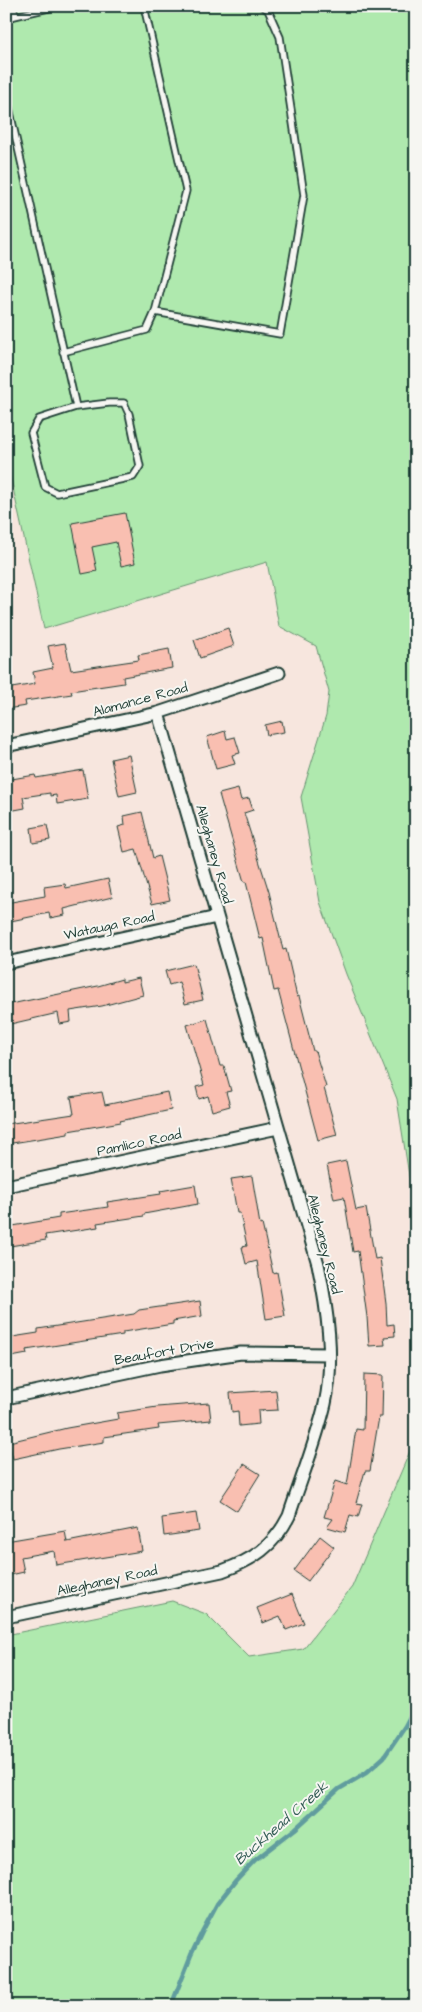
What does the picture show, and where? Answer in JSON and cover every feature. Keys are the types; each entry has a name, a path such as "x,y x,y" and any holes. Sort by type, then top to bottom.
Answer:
{"street":[{"name":"Alamance Road","path":"6,746 158,713 279,674"},
{"name":"Alleghaney Road","path":"6,1617 222,1571 257,1556 272,1543 289,1516 325,1403 329,1354 327,1323 318,1264 158,713"},
{"name":"Watauga Road","path":"6,962 217,917"},
{"name":"Pamlico Road","path":"6,1186 278,1128"},
{"name":"Beaufort Drive","path":"6,1398 160,1365 241,1353 329,1354"}],"lane":[{"path":"13,6 15,15"},
{"path":"6,18 57,6"},
{"path":"63,352 147,330 155,312 186,191 144,6"},
{"path":"155,312 280,334 304,195 280,37 268,10 262,6"},
{"path":"6,94 76,407"},
{"path":"124,403 140,466 133,477 57,493 45,487 31,433 39,418 76,407 124,403"}],"green space":[{"path":"6,6 416,6 416,1220 397,1099 346,974 320,902 301,797 326,716 329,692 316,646 279,626 267,562 44,629 6,456"},
{"path":"416,1437 416,2006 6,2006 6,1635 172,1601 206,1614 249,1657 303,1649 352,1587"}],"building":[{"path":"125,513 135,563 121,566 116,542 92,547 97,571 82,574 72,523"},
{"path":"228,628 234,646 200,658 194,640"},
{"path":"65,643 71,670 139,660 138,655 169,649 172,668 123,677 124,683 71,691 72,694 25,701 26,706 6,709 6,689 35,684 33,672 53,668 48,646"},
{"path":"282,721 284,732 267,735 265,725"},
{"path":"225,731 227,739 235,737 240,753 232,755 235,764 216,769 207,737"},
{"path":"129,755 137,792 119,796 111,759"},
{"path":"83,770 88,799 57,804 56,795 50,796 50,793 23,797 25,808 9,811 6,802 6,780 35,775 36,778"},
{"path":"238,789 241,800 249,798 253,810 244,813 269,892 283,950 286,949 297,997 299,996 313,1051 315,1051 326,1087 324,1088 337,1135 318,1140 278,990 274,991 263,938 260,939 246,882 244,882 219,794"},
{"path":"142,812 153,858 159,856 170,900 152,904 136,849 124,852 118,827 125,825 124,816"},
{"path":"47,825 50,840 33,843 31,828"},
{"path":"108,879 112,897 64,909 65,915 50,918 49,913 6,922 6,903 45,896 44,887 65,884 66,888"},
{"path":"194,964 203,1000 185,1004 179,982 169,985 165,971"},
{"path":"139,978 143,995 102,1006 70,1011 71,1022 60,1024 58,1013 6,1025 6,1005 98,986 122,979 122,982"},
{"path":"207,1019 220,1066 224,1066 231,1091 226,1092 230,1106 212,1111 208,1096 199,1099 196,1087 204,1085 187,1025"},
{"path":"102,1092 105,1105 167,1092 171,1110 121,1122 68,1131 68,1134 6,1144 6,1124 74,1114 71,1097"},
{"path":"346,1161 356,1210 366,1208 375,1259 380,1258 387,1325 394,1324 395,1336 384,1337 385,1345 369,1346 358,1251 353,1252 344,1197 334,1199 327,1165"},
{"path":"252,1176 260,1225 262,1224 273,1273 277,1272 285,1316 266,1319 257,1261 246,1264 242,1247 247,1246 240,1213 237,1213 231,1179"},
{"path":"195,1185 198,1204 144,1214 144,1216 97,1223 98,1227 45,1235 46,1240 10,1246 7,1227 59,1218 59,1214 108,1207 107,1202 161,1194 160,1191"},
{"path":"200,1301 202,1316 173,1321 173,1324 123,1332 123,1335 26,1350 27,1354 6,1358 6,1338 38,1333 38,1329 134,1314 139,1310"},
{"path":"364,1374 383,1375 382,1417 379,1417 370,1471 365,1471 356,1503 362,1504 358,1517 350,1515 345,1532 327,1527 333,1519 324,1517 335,1481 347,1485 356,1429 363,1430"},
{"path":"276,1390 278,1410 258,1411 259,1424 239,1426 238,1411 232,1412 230,1393"},
{"path":"209,1403 211,1420 158,1425 159,1429 104,1437 104,1442 13,1459 9,1442 67,1428 118,1419 117,1413 157,1407"},
{"path":"244,1464 260,1474 237,1511 220,1500"},
{"path":"196,1513 199,1531 164,1536 162,1518"},
{"path":"138,1528 142,1551 56,1565 54,1551 21,1557 24,1572 6,1576 6,1541 65,1531 67,1542"},
{"path":"320,1536 334,1547 308,1581 294,1571"},
{"path":"292,1594 304,1623 286,1630 280,1616 263,1623 257,1608"}],"waterway":[{"name":"Buckhead Creek","path":"171,2006 203,1930 217,1904 236,1880 255,1860 295,1829 339,1789 366,1773 384,1757 405,1726 416,1705"}]}
